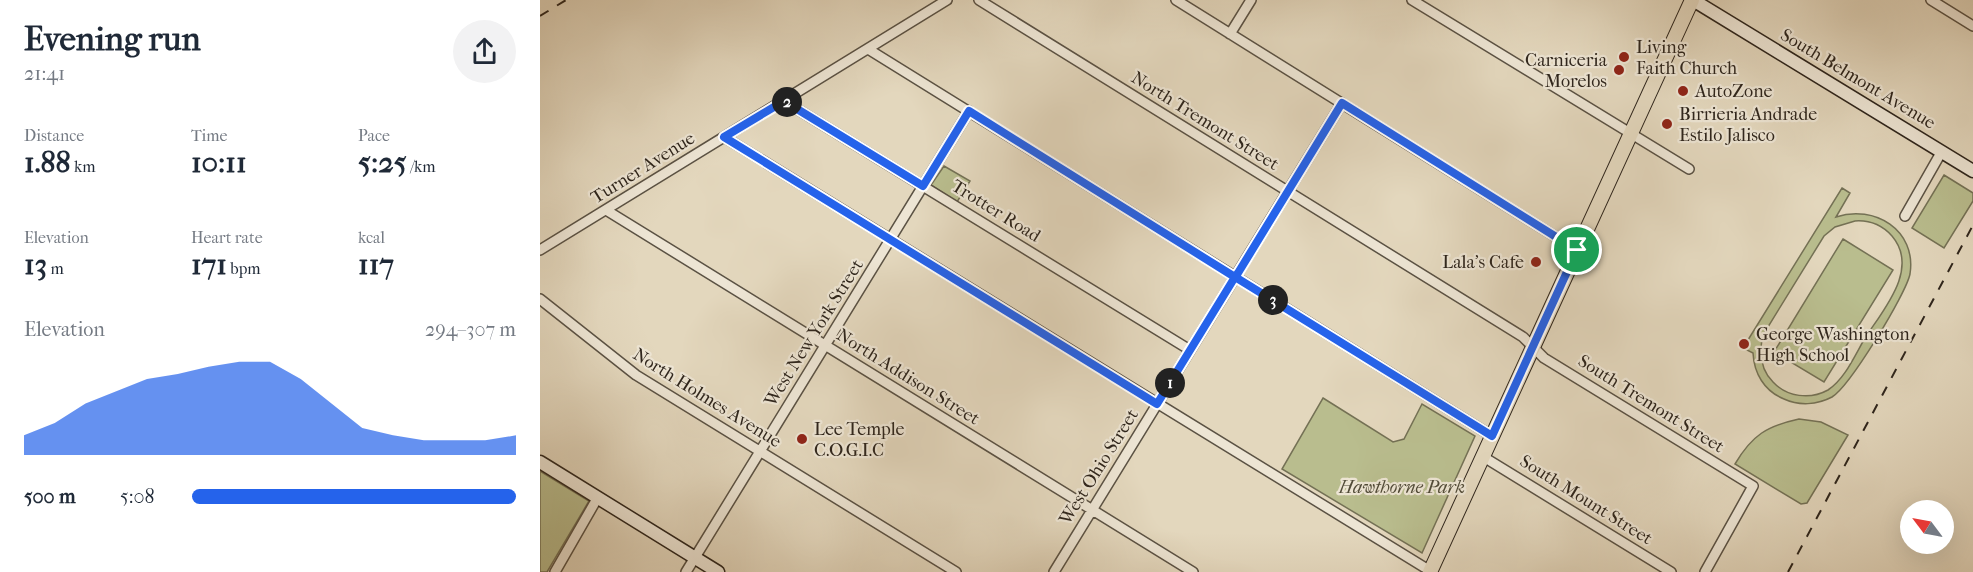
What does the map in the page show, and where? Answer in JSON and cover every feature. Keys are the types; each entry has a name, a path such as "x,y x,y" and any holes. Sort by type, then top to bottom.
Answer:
{"main road":[{"path":"1430,572 1693,0"},
{"name":"South Belmont Avenue","path":"1693,0 1973,171"},
{"path":"540,462 718,572"}],"street":[{"name":"Turner Avenue","path":"540,250 947,0"},
{"name":"North Tremont Street","path":"979,0 1523,337 1533,347"},
{"path":"1176,0 1577,250"},
{"path":"1230,34 1251,0"},
{"path":"1412,0 1629,135 1689,169"},
{"path":"1931,0 1973,26"},
{"path":"868,49 1492,436"},
{"name":"Trotter Road","path":"784,101 1190,350"},
{"name":"West Ohio Street","path":"1054,572 1342,103"},
{"name":"West New York Street","path":"686,572 969,111"},
{"path":"724,137 1430,572"},
{"path":"1905,216 1941,152"},
{"name":"North Addison Street","path":"606,210 1193,572"},
{"name":"North Holmes Avenue","path":"540,299 636,375 956,572"},
{"name":"South Tremont Street","path":"1533,347 1544,358 1752,486 1705,572"},
{"name":"South Mount Street","path":"1482,456 1671,572"},
{"path":"555,572 598,497"}],"green space":[{"path":"944,166 970,181 957,202 931,185"},
{"path":"1944,175 1973,193 1973,201 1944,248 1912,228"},
{"path":"1842,188 1850,193 1836,217 1865,214 1890,224 1900,233 1907,245 1910,258 1910,274 1906,285 1864,359 1832,397 1820,402 1802,404 1777,396 1761,380 1755,368 1753,353 1743,348","holes":["1860,221 1870,222 1884,229 1892,236 1900,249 1901,275 1896,289 1840,380 1821,393 1806,396 1792,394 1779,387 1765,372 1761,354 1763,335 1824,236 1835,227"]},
{"path":"1843,239 1893,270 1824,382 1774,352"},
{"name":"Hawthorne Park","path":"1323,398 1393,442 1404,439 1422,404 1475,436 1422,553 1282,469"},
{"path":"1799,419 1821,422 1848,435 1807,503 1801,504 1735,464 1741,454 1761,433"},
{"path":"540,471 589,501 547,572 540,572"}],"railway":[{"path":"540,16 566,0"},
{"path":"1788,572 1973,225"}],"place":[{"name":"Living Faith Church","path":"1624,57"},
{"name":"Carniceria Morelos","path":"1619,70"},
{"name":"AutoZone","path":"1683,91"},
{"name":"Birrieria Andrade Estilo Jalisco","path":"1667,124"},
{"name":"Lala's Cafe","path":"1536,262"},
{"name":"George Washington High School","path":"1744,344"},
{"name":"Lee Temple C.O.G.I.C","path":"802,439"}],"route":[{"path":"1577,250 1342,103 1235,277 1204,329 1157,404 724,137 784,101 923,186 969,111 1230,274 1235,277 1240,280 1282,305 1492,436 1577,250"}]}
